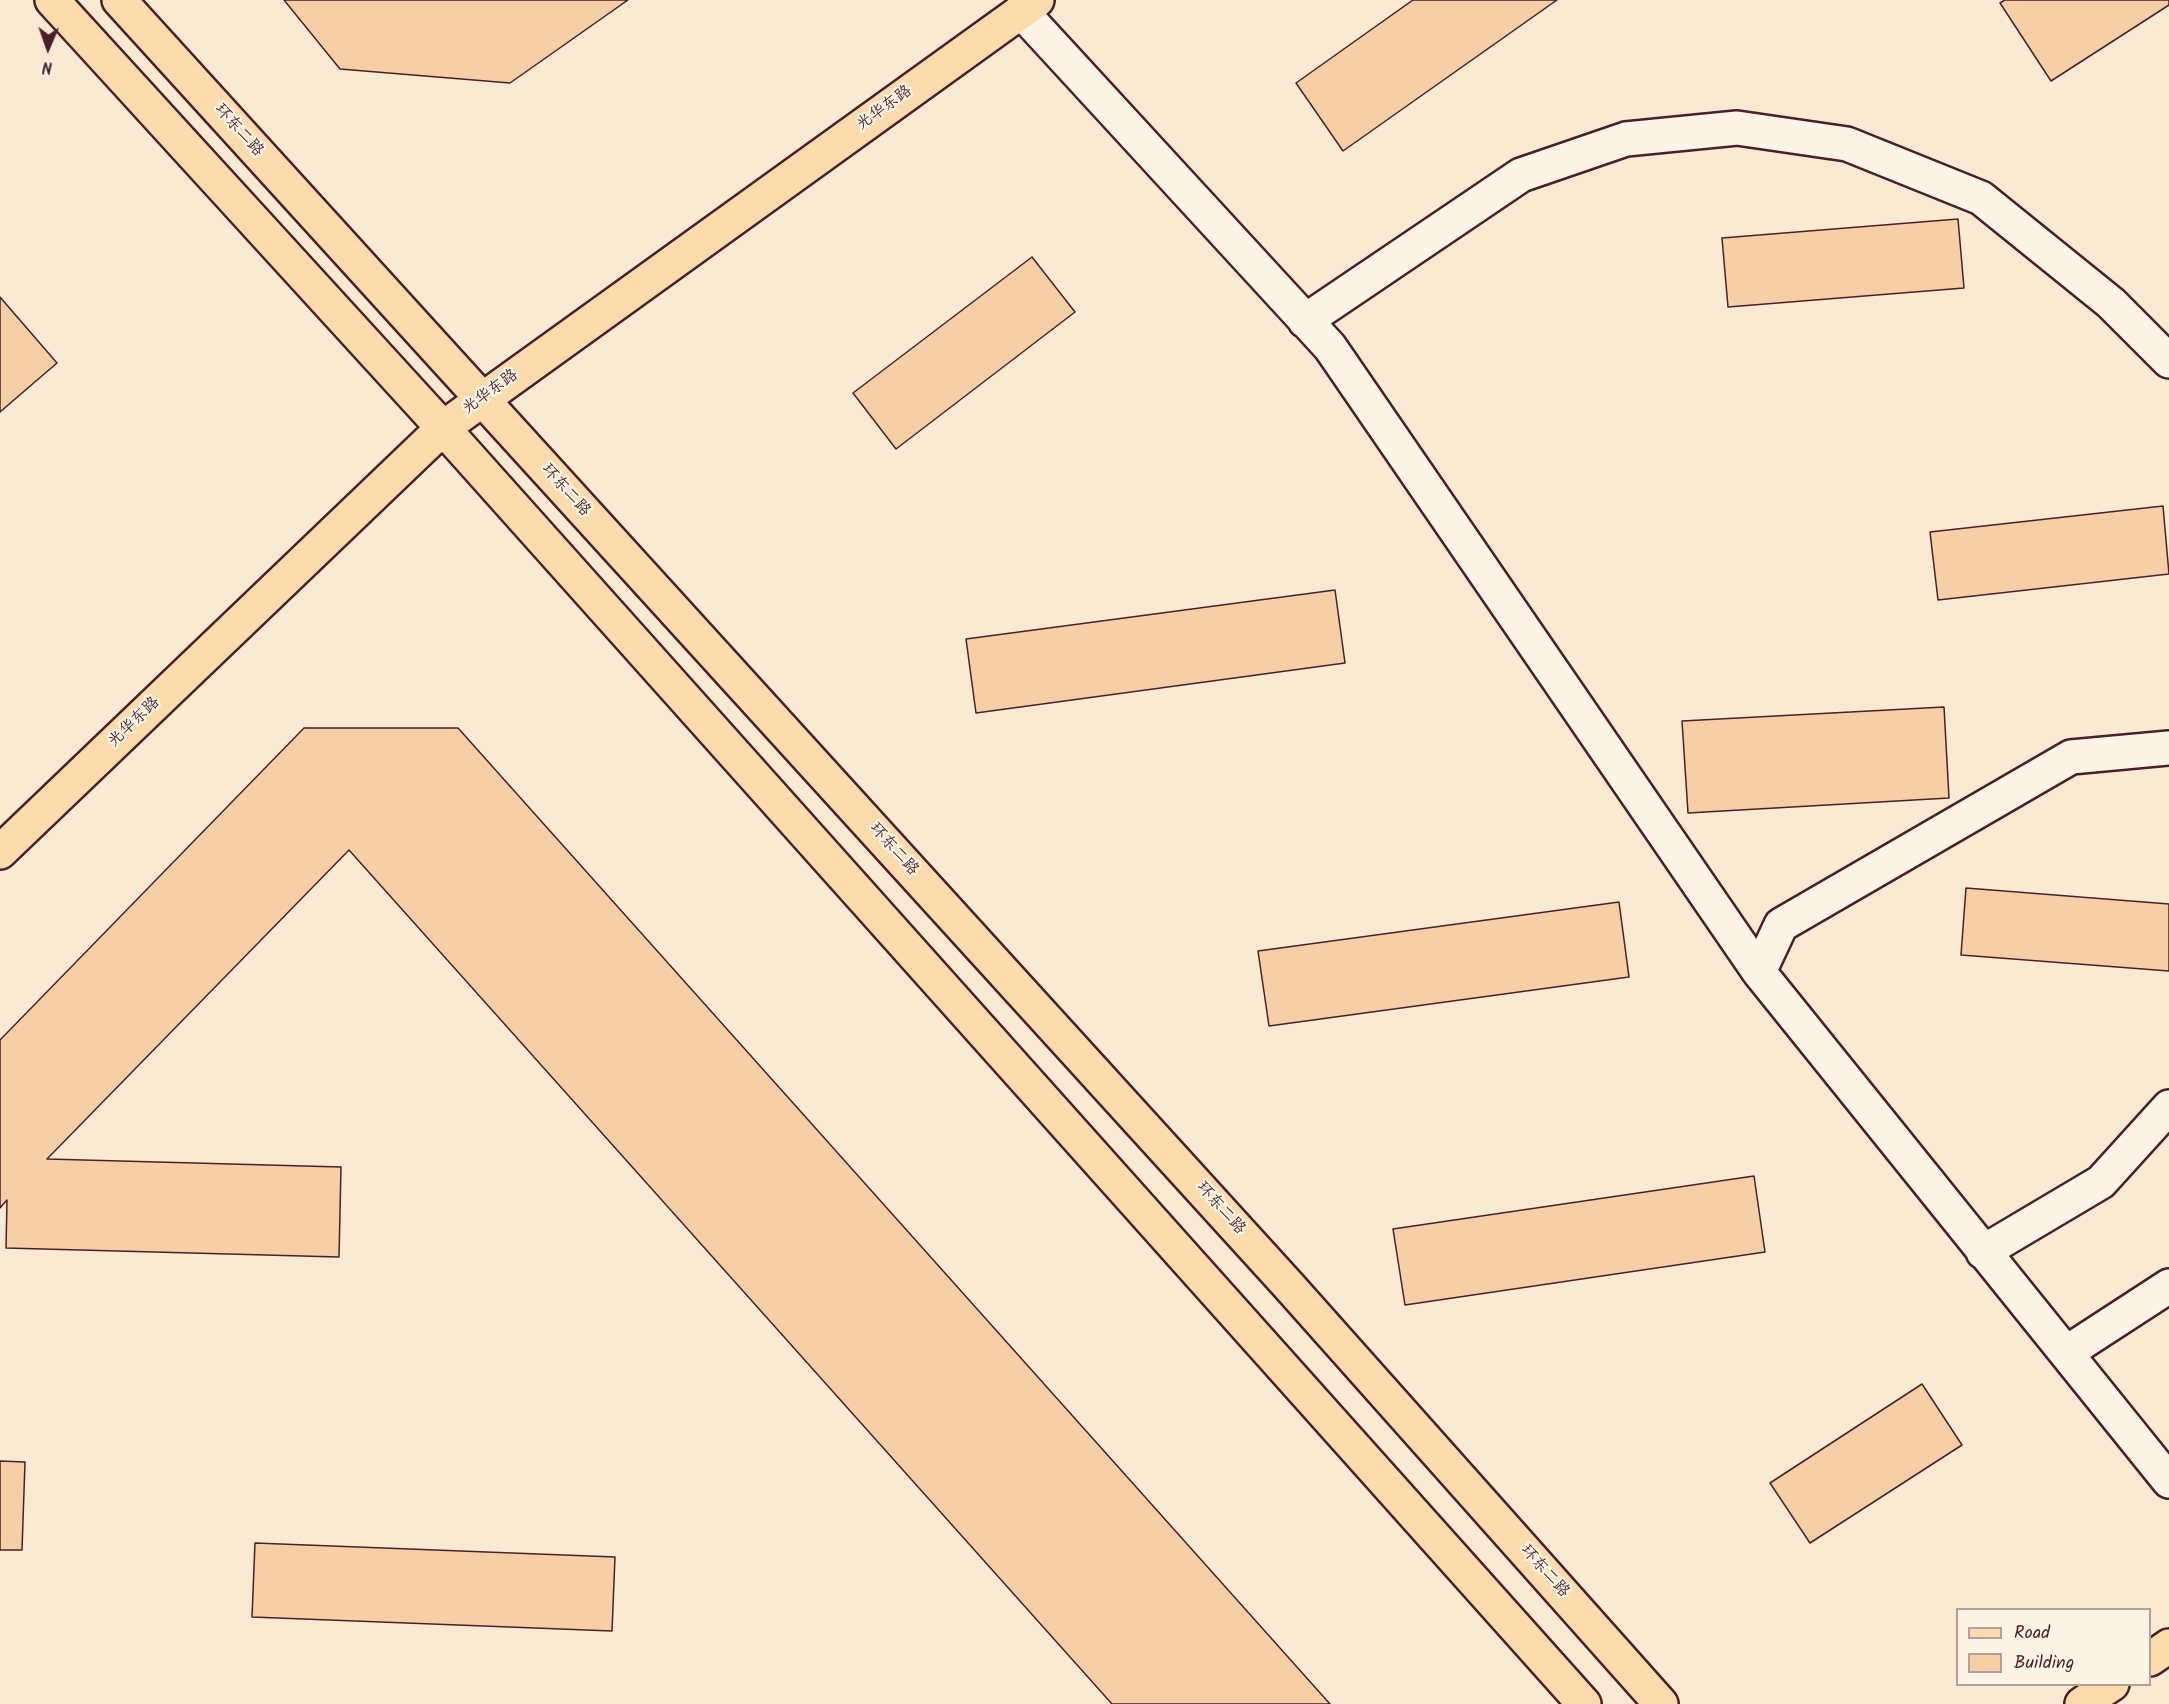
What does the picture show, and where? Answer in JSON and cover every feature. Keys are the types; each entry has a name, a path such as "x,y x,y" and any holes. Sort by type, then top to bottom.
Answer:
{"main road":[{"path":"52,0 442,428 1584,1704"},
{"name":"环东二路","path":"119,0 1289,1286 1661,1704"},
{"name":"光华东路","path":"0,852 442,428 1029,5"},
{"path":"2151,1658 2169,1646"},
{"path":"2082,1704 2109,1686"}],"street":[{"path":"1029,5 1330,347 1759,972 2169,1481"},
{"path":"1305,321 1521,175 1626,139 1737,128 1847,144 1981,198 2111,303 2169,361"},
{"path":"1759,972 1781,925 2072,757 2169,748"},
{"path":"1983,1252 2101,1182 2169,1107"},
{"path":"2066,1353 2169,1286"}],"building":[{"path":"284,0 628,0 510,83 340,69"},
{"path":"1413,0 1557,0 1343,151 1296,83"},
{"path":"2005,0 2169,0 2169,5 2051,81 2000,3"},
{"path":"1958,219 1964,288 1728,307 1722,238"},
{"path":"1032,257 1075,312 896,449 853,393"},
{"path":"0,297 57,363 0,412"},
{"path":"2163,506 2169,574 1938,600 1930,532"},
{"path":"1335,590 1345,663 976,713 966,639"},
{"path":"1944,707 1949,798 1688,813 1682,721"},
{"path":"304,728 458,728 1330,1704 1112,1704 349,850 47,1159 341,1167 339,1257 6,1248 7,1200 0,1208 0,1040"},
{"path":"1966,888 2169,904 2169,971 1961,955"},
{"path":"1619,902 1629,977 1269,1026 1258,951"},
{"path":"1754,1176 1765,1252 1405,1305 1393,1229"},
{"path":"1922,1384 1962,1445 1810,1543 1770,1483"},
{"path":"0,1461 25,1462 22,1550 0,1550"},
{"path":"255,1543 615,1557 612,1631 252,1617"}]}
